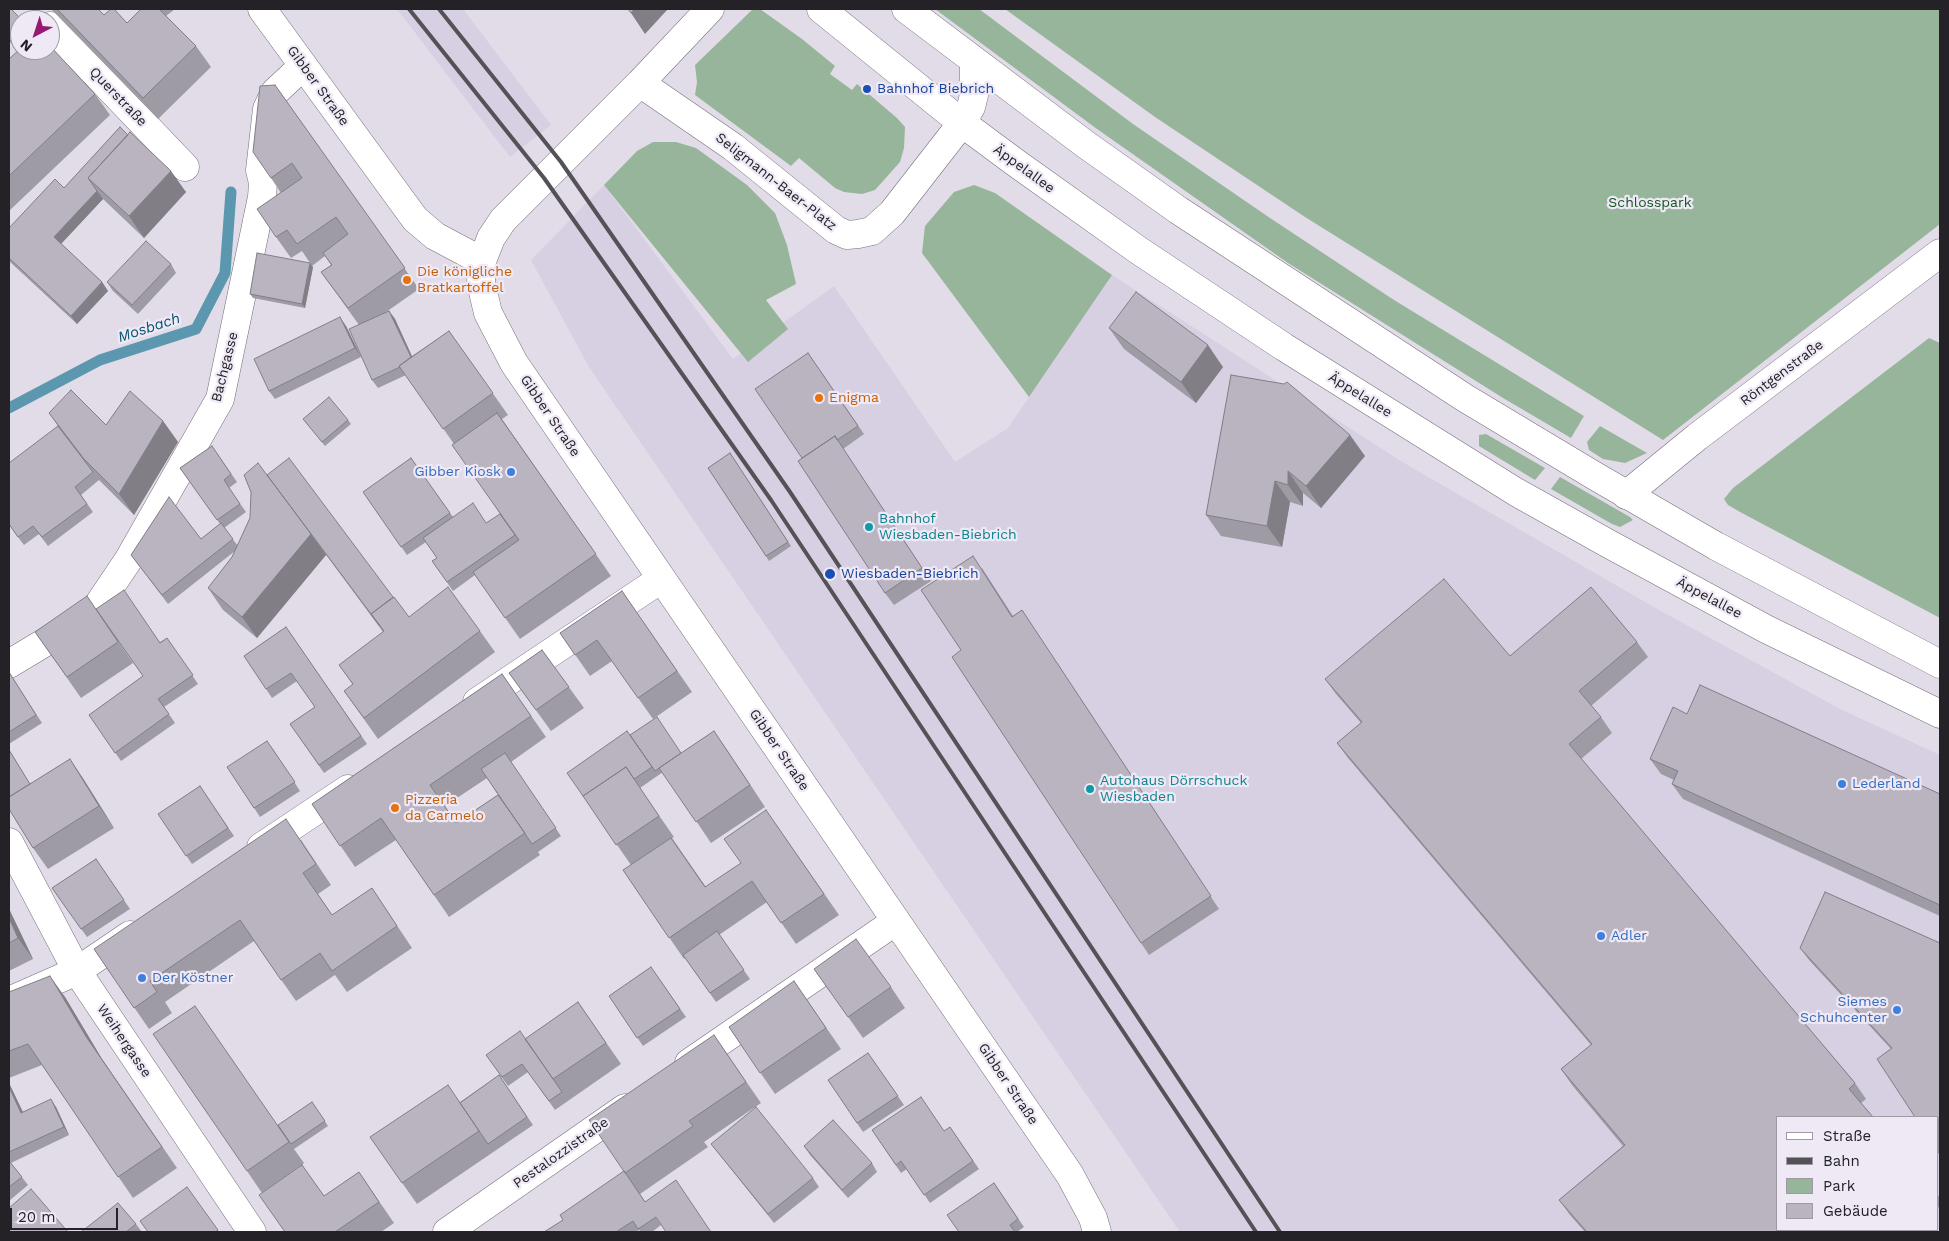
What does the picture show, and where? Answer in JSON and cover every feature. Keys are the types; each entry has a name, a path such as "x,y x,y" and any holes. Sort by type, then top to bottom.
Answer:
{"street":[{"name":"Gibber Straße","path":"262,9 415,219 435,236 482,261"},
{"name":"Gibber Straße","path":"710,9 640,83 503,220 491,238 482,261 481,283 484,300 499,336 514,363 1070,1175 1093,1218 1097,1232"},
{"name":"Äppelallee","path":"821,9 962,123 1138,250 1276,342 1508,487 1766,629 1940,714"},
{"path":"906,9 1093,150 1273,274 1465,398 1626,495 1757,568 1940,664"},
{"name":"Querstraße","path":"60,36 185,167"},
{"name":"Seligmann-Baer-Platz","path":"640,83 733,147 819,216 847,234 872,231 892,213 962,123 971,107 974,95 974,62"},
{"name":"Bachgasse","path":"9,664 92,614 129,559 220,399 262,196 263,183 260,170 267,109 275,92 303,66"},
{"name":"Röntgenstraße","path":"1626,495 1697,437 1940,253"},
{"path":"458,715 661,578"},
{"path":"243,859 367,776"},
{"name":"Weihergasse","path":"9,842 77,971 252,1232"},
{"path":"9,1001 77,971 152,920"},
{"path":"667,1079 896,921"},
{"name":"Pestalozzistraße","path":"447,1232 643,1096"}],"shaded area":[{"path":"397,9 463,9 551,125 510,157"},
{"path":"604,185 733,359 834,286 955,462 1008,428 1112,275 1404,463 1659,610 1842,710 1940,755 1940,1232 1180,1232 589,367 531,260"}],"green space":[{"path":"753,9 760,9 802,39 835,66 830,74 852,90 857,84 905,127 904,148 900,162 875,190 862,194 844,192 835,188 799,158 791,166 695,95 697,82 695,65"},
{"path":"935,9 979,9 1133,124 1270,218 1394,300 1584,416 1571,438 1503,398 1288,263 1097,129"},
{"name":"Schlosspark","path":"1005,9 1940,9 1940,224 1663,440 1305,217 1155,117"},
{"path":"653,142 676,142 696,148 747,185 775,213 787,245 796,284 766,300 788,329 748,362 604,185 637,151"},
{"path":"974,185 995,193 1112,275 1029,397 922,253 925,226 954,192"},
{"path":"1929,338 1940,343 1940,618 1740,512 1728,505 1724,499 1733,488"},
{"path":"1600,426 1647,453 1625,463 1603,459 1589,450 1587,442"},
{"path":"1486,434 1545,468 1535,480 1479,446 1479,435"},
{"path":"1560,477 1633,520 1620,527 1612,524 1551,489"}],"building":[{"path":"9,9 11,9 10,40"},
{"path":"98,9 104,15 111,9 114,9 127,23 141,9 159,9 196,46 143,98 58,10"},
{"path":"60,57 95,94 9,176 9,59 60,60"},
{"path":"275,85 405,268 348,308 321,272 332,265 323,253 348,234 336,217 297,244 287,230 276,237 257,209 302,178 292,163 271,178 253,152 260,86"},
{"path":"120,127 128,135 88,178 97,191 54,237 102,282 71,316 9,258 9,228 55,179 64,188"},
{"path":"130,132 171,171 129,216 88,178"},
{"path":"146,241 171,264 132,305 107,282"},
{"path":"257,253 310,263 302,304 250,294"},
{"path":"1136,292 1208,345 1181,382 1109,328"},
{"path":"389,311 411,357 400,367 372,380 349,329"},
{"path":"340,317 355,348 269,391 254,359"},
{"path":"449,331 493,393 443,429 399,366"},
{"path":"808,353 858,426 837,440 835,436 802,458 755,389"},
{"path":"1231,375 1284,384 1287,382 1350,435 1306,486 1288,471 1288,485 1275,481 1267,526 1206,515"},
{"path":"71,390 106,425 130,391 163,421 119,494 84,459 49,413"},
{"path":"329,397 348,420 322,442 303,419"},
{"path":"497,413 596,554 505,618 473,572 519,540 452,445"},
{"path":"58,426 93,472 75,487 87,504 42,537 33,526 18,537 9,524 9,463"},
{"name":"Bahnhof Wiesbaden-Biebrich","path":"835,436 922,568 885,593 798,461"},
{"path":"212,446 231,474 224,480 240,504 217,520 180,468"},
{"path":"730,453 788,542 766,556 708,468"},
{"path":"289,458 393,597 371,614 267,475"},
{"path":"411,458 450,513 401,547 363,492"},
{"path":"258,463 311,534 242,617 208,588 232,557 250,518 251,492 244,475"},
{"path":"169,497 201,539 221,523 233,539 162,595 131,555"},
{"path":"473,503 486,523 500,514 515,535 447,582 432,561 437,558 423,538"},
{"name":"Autohaus Dörrschuck Wiesbaden","path":"973,556 1012,617 1022,610 1211,896 1141,943 952,657 961,650 921,590"},
{"path":"1444,579 1510,656 1591,587 1637,642 1579,691 1601,717 1569,744 1855,1083 1849,1089 1872,1116 1776,1116 1776,1231 1937,1232 1587,1232 1559,1200 1625,1145 1561,1069 1592,1044 1337,743 1362,722 1325,679"},
{"path":"448,587 480,631 364,718 344,691 353,684 339,665 384,631 371,614 394,597 409,617"},
{"path":"124,590 160,643 167,638 193,675 158,699 169,714 115,753 89,715 143,676 96,609"},
{"path":"622,591 677,671 638,698 597,640 575,655 560,633"},
{"path":"87,596 118,642 67,677 35,632"},
{"path":"286,627 361,736 319,765 290,724 315,707 291,673 266,689 244,656"},
{"path":"542,650 569,687 536,710 509,673"},
{"path":"9,672 36,715 9,732"},
{"path":"502,674 531,716 430,785 456,823 498,795 525,833 434,895 381,818 340,846 312,804"},
{"path":"1700,685 1940,794 1940,905 1672,784 1678,771 1650,759 1673,707 1687,714"},
{"path":"657,717 681,753 655,771 630,735"},
{"path":"627,731 652,767 634,779 626,767 583,796 567,773"},
{"path":"714,731 750,785 696,822 659,768"},
{"path":"267,741 295,782 254,808 227,767"},
{"path":"9,750 30,784 9,797"},
{"path":"505,753 556,828 532,844 481,769"},
{"path":"70,759 99,806 33,848 9,809 9,797"},
{"path":"626,767 659,816 616,845 583,796"},
{"path":"200,786 228,828 186,856 158,814"},
{"path":"766,810 824,894 781,923 752,881 669,938 623,870 671,838 705,887 741,863 724,839"},
{"path":"286,819 316,864 303,873 332,915 372,888 397,926 332,971 320,953 281,980 240,920 150,981 157,992 134,1008 94,949"},
{"path":"96,859 124,900 81,929 52,888"},
{"name":"Siemes Schuhcenter","path":"1825,892 1940,943 1940,1155 1939,1116 1914,1116 1877,1059 1892,1048 1800,948"},
{"path":"9,918 18,938 9,943"},
{"path":"717,931 744,970 710,993 683,955"},
{"path":"856,939 891,987 848,1017 814,969"},
{"path":"651,967 680,1009 637,1038 609,996"},
{"path":"50,976 87,1038 162,1147 118,1177 28,1044 9,1051 9,992"},
{"path":"794,981 826,1028 760,1073 729,1027"},
{"path":"578,1002 606,1043 553,1079 525,1039"},
{"path":"195,1006 289,1142 247,1171 153,1034"},
{"path":"520,1031 562,1092 549,1101 522,1064 502,1077 486,1055"},
{"path":"714,1035 746,1082 689,1121 693,1126 625,1173 589,1120"},
{"path":"868,1053 898,1096 857,1123 828,1080"},
{"path":"499,1075 527,1117 488,1144 460,1103"},
{"path":"448,1085 479,1131 402,1183 370,1137"},
{"path":"9,1087 21,1113 51,1099 64,1127 9,1152"},
{"path":"921,1097 944,1131 950,1127 973,1161 924,1195 901,1161 896,1165 872,1130"},
{"path":"312,1102 325,1121 291,1144 278,1125"},
{"path":"756,1107 813,1178 768,1214 711,1144"},
{"path":"833,1120 872,1163 842,1190 804,1146"},
{"path":"9,1161 22,1177 9,1187"},
{"path":"302,1165 324,1196 359,1172 379,1202 335,1232 285,1232 259,1195"},
{"path":"624,1171 645,1202 676,1180 711,1232 666,1232 656,1217 638,1229 633,1221 616,1232 544,1232 563,1220 560,1215"},
{"path":"994,1183 1018,1219 1010,1225 1015,1232 959,1232 947,1215"},
{"path":"187,1187 218,1230 215,1232 148,1232 140,1221"},
{"path":"31,1189 68,1232 9,1232 9,1208"},
{"path":"118,1203 136,1224 126,1232 81,1232"}],"waterway":[{"name":"Mosbach","path":"9,408 100,360 196,329 225,273 231,192"}],"railway":[{"path":"409,9 544,178 771,500 1256,1232"},
{"path":"439,9 561,162 790,492 1280,1232"}],"place":[{"name":"Bahnhof Biebrich","path":"867,89"},
{"name":"Die königliche Bratkartoffel","path":"407,280"},
{"name":"Enigma","path":"819,398"},
{"name":"Gibber Kiosk","path":"511,472"},
{"name":"Bahnhof Wiesbaden-Biebrich","path":"869,527"},
{"name":"Wiesbaden-Biebrich","path":"830,574"},
{"name":"Lederland","path":"1842,784"},
{"name":"Autohaus Dörrschuck Wiesbaden","path":"1090,789"},
{"name":"Pizzeria da Carmelo","path":"395,808"},
{"name":"Adler","path":"1601,936"},
{"name":"Der Köstner","path":"142,978"},
{"name":"Siemes Schuhcenter","path":"1897,1010"}]}
